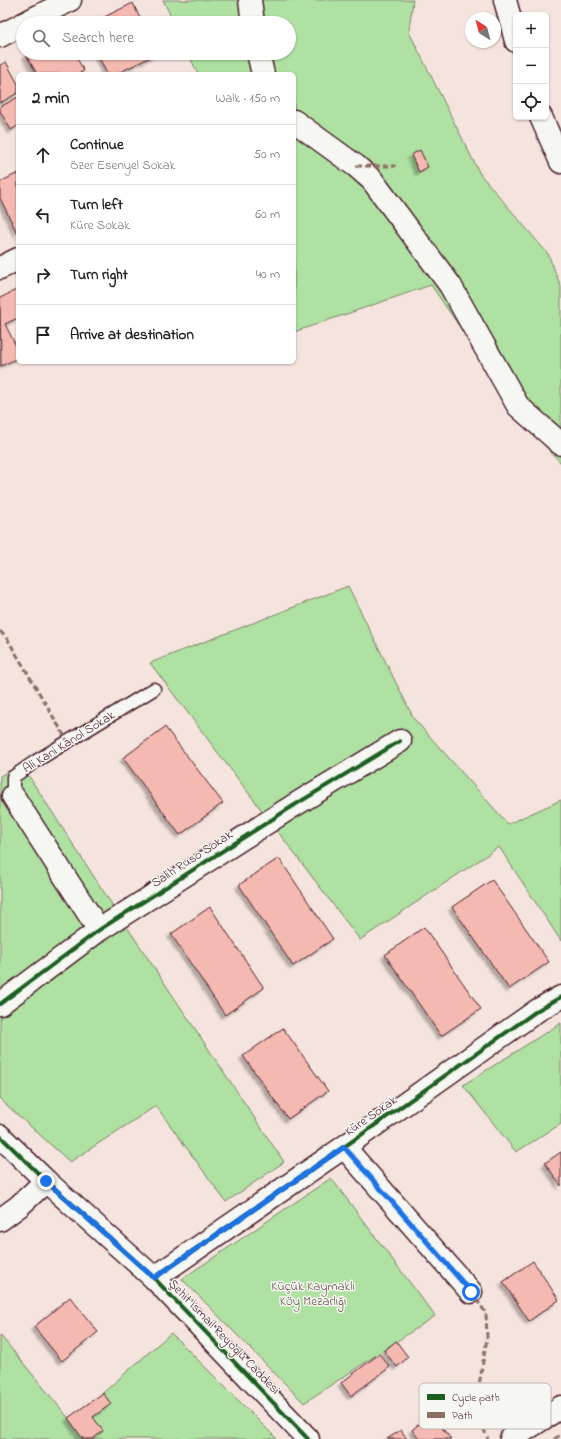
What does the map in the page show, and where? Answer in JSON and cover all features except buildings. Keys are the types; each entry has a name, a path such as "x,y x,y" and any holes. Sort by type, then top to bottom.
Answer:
{"street":[{"path":"39,16 70,0"},
{"path":"250,0 252,16"},
{"path":"504,0 513,31"},
{"path":"0,36 16,28"},
{"path":"260,60 263,72"},
{"path":"542,120 561,162"},
{"path":"296,122 356,166 372,180 450,285 518,406 561,444"},
{"path":"0,268 16,260"},
{"name":"Salih Ruso Sokak","path":"0,1004 99,930 293,806 400,740"},
{"name":"Ali Kani Kanol Sokak","path":"13,796 99,930"},
{"name":"Küre Sokak","path":"154,1278 344,1147 538,1010 561,997"},
{"name":"Şehit İsmail Reyoğlu Caddesi","path":"0,1136 46,1181 154,1278 308,1439"},
{"path":"344,1147 471,1292"},
{"path":"0,1220 20,1206 46,1181"},
{"path":"551,1413 561,1407"},
{"path":"511,1439 527,1429"}],"lane":[{"name":"Ali Kani Kanol Sokak","path":"13,796 13,778 36,761 154,689"}],"green space":[{"path":"163,0 413,0 409,32 480,174 548,254 561,287 561,463 531,431 431,285 296,331 296,72 197,72 191,60 296,60 296,16 171,16"},
{"path":"348,586 414,719 508,824 561,800 561,941 499,847 360,940 150,663"},
{"path":"21,764 109,900 284,1162 226,1202 156,1106 70,1162 0,1099 0,776"},
{"path":"561,1023 561,1124 516,1152 463,1085"},
{"name":"Küçük Kaymaklı Köy Mezarlığı","path":"331,1178 435,1316 304,1403 182,1279"},
{"path":"171,1333 277,1439 0,1439 0,1335 71,1421"}],"marked path":[{"path":"356,166 396,166"},
{"path":"0,631 8,640 68,742"},
{"path":"471,1292 486,1313 487,1338 479,1383"},
{"path":"484,1429 488,1439"},
{"path":"554,1439 561,1435"}],"cycle path":[{"path":"0,1004 99,930 293,806 400,741"},
{"path":"154,1278 344,1147 538,1010 561,997"},
{"path":"0,1136 46,1181 154,1278 308,1439"}],"route":[{"path":"46,1181 154,1278 344,1147 471,1292"}]}
